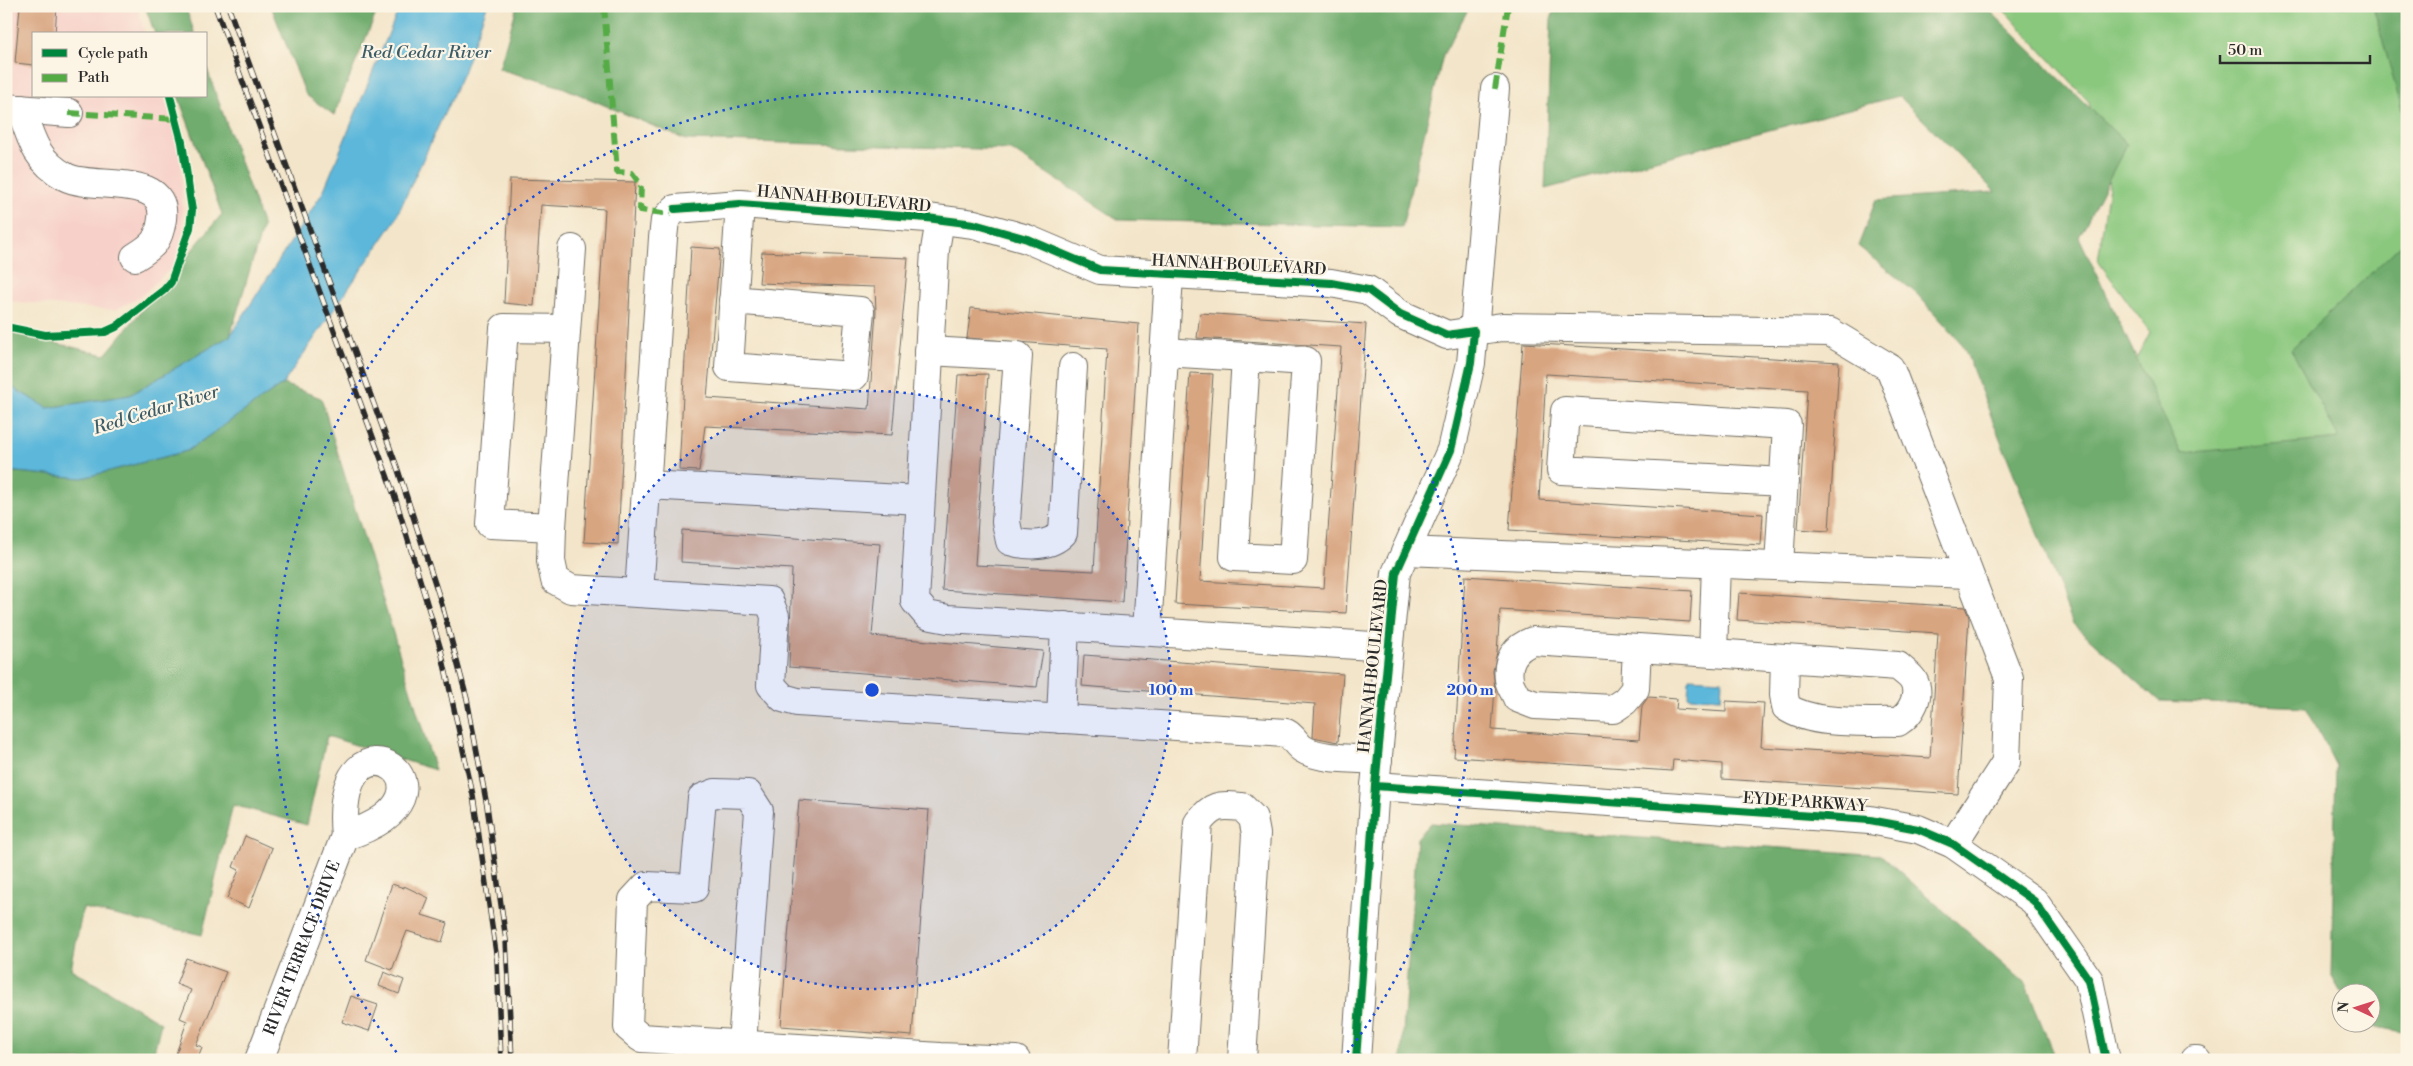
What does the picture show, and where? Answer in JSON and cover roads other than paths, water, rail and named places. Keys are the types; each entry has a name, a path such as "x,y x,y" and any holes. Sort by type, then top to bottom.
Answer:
{"street":[{"path":"1495,89 1474,331 1502,327 1830,332 1890,368 2009,678 2006,762 1953,844"},
{"path":"14,109 69,113"},
{"path":"14,109 35,150 44,161 66,178 83,182 144,188 158,197 162,215 160,234 151,247 135,257"},
{"path":"733,300 860,311 854,376 729,367 733,300 740,204"},
{"name":"HANNAH BOULEVARD","path":"647,485 664,229 665,220 675,208 740,204 974,224 1027,239 1100,270 1169,276 1331,283 1368,290 1400,314 1447,335 1474,331 1471,363 1451,450 1396,572 1376,773 1356,1060"},
{"path":"940,220 935,250 915,601 928,615 948,619 1388,647"},
{"path":"572,249 552,527 551,561 555,580 571,589 639,593 647,485 920,500"},
{"path":"1147,632 1169,276"},
{"path":"552,527 490,524 504,328 566,329"},
{"path":"929,351 1018,356 1006,522 1010,541 1020,544 1039,544 1058,538 1063,533 1073,367"},
{"path":"1164,352 1246,357 1306,361 1293,560 1234,557 1246,357"},
{"path":"1779,566 1784,482 1787,424 1565,410 1561,470 1784,482"},
{"path":"1406,551 1968,574"},
{"path":"1713,653 1716,564"},
{"name":"EYDE PARKWAY","path":"639,593 769,601 775,616 771,685 784,698 797,702 1286,733 1294,738 1300,748 1312,754 1376,773 1870,820 1918,829 1953,844 2034,900 2090,980 2106,1060"},
{"path":"1061,719 1064,626"},
{"path":"1637,648 1713,653 1785,658 1898,666 1913,680 1914,702 1907,716 1898,722 1828,720 1798,715 1786,707 1784,695 1785,658"},
{"path":"742,1044 759,811 748,794 715,792 702,798 694,888 646,886 633,900 628,1027 641,1038 940,1057 1016,1060"},
{"path":"1182,1060 1198,823 1208,810 1225,806 1242,807 1253,818 1256,834 1242,1060"},
{"name":"RIVER TERRACE DRIVE","path":"259,1060 345,836"}],"water":[{"name":"Red Cedar River","path":"400,6 487,6 463,73 394,222 283,384 187,451 82,478 6,471 6,384 48,408 130,395 230,336 323,192"},
{"path":"1689,678 1722,680 1721,698 1688,697"}],"railway":[{"path":"215,6 396,500 441,650 473,795 497,960 501,1060"},
{"path":"228,6 397,467 442,605 467,699 487,806 506,940 512,1060"}]}
